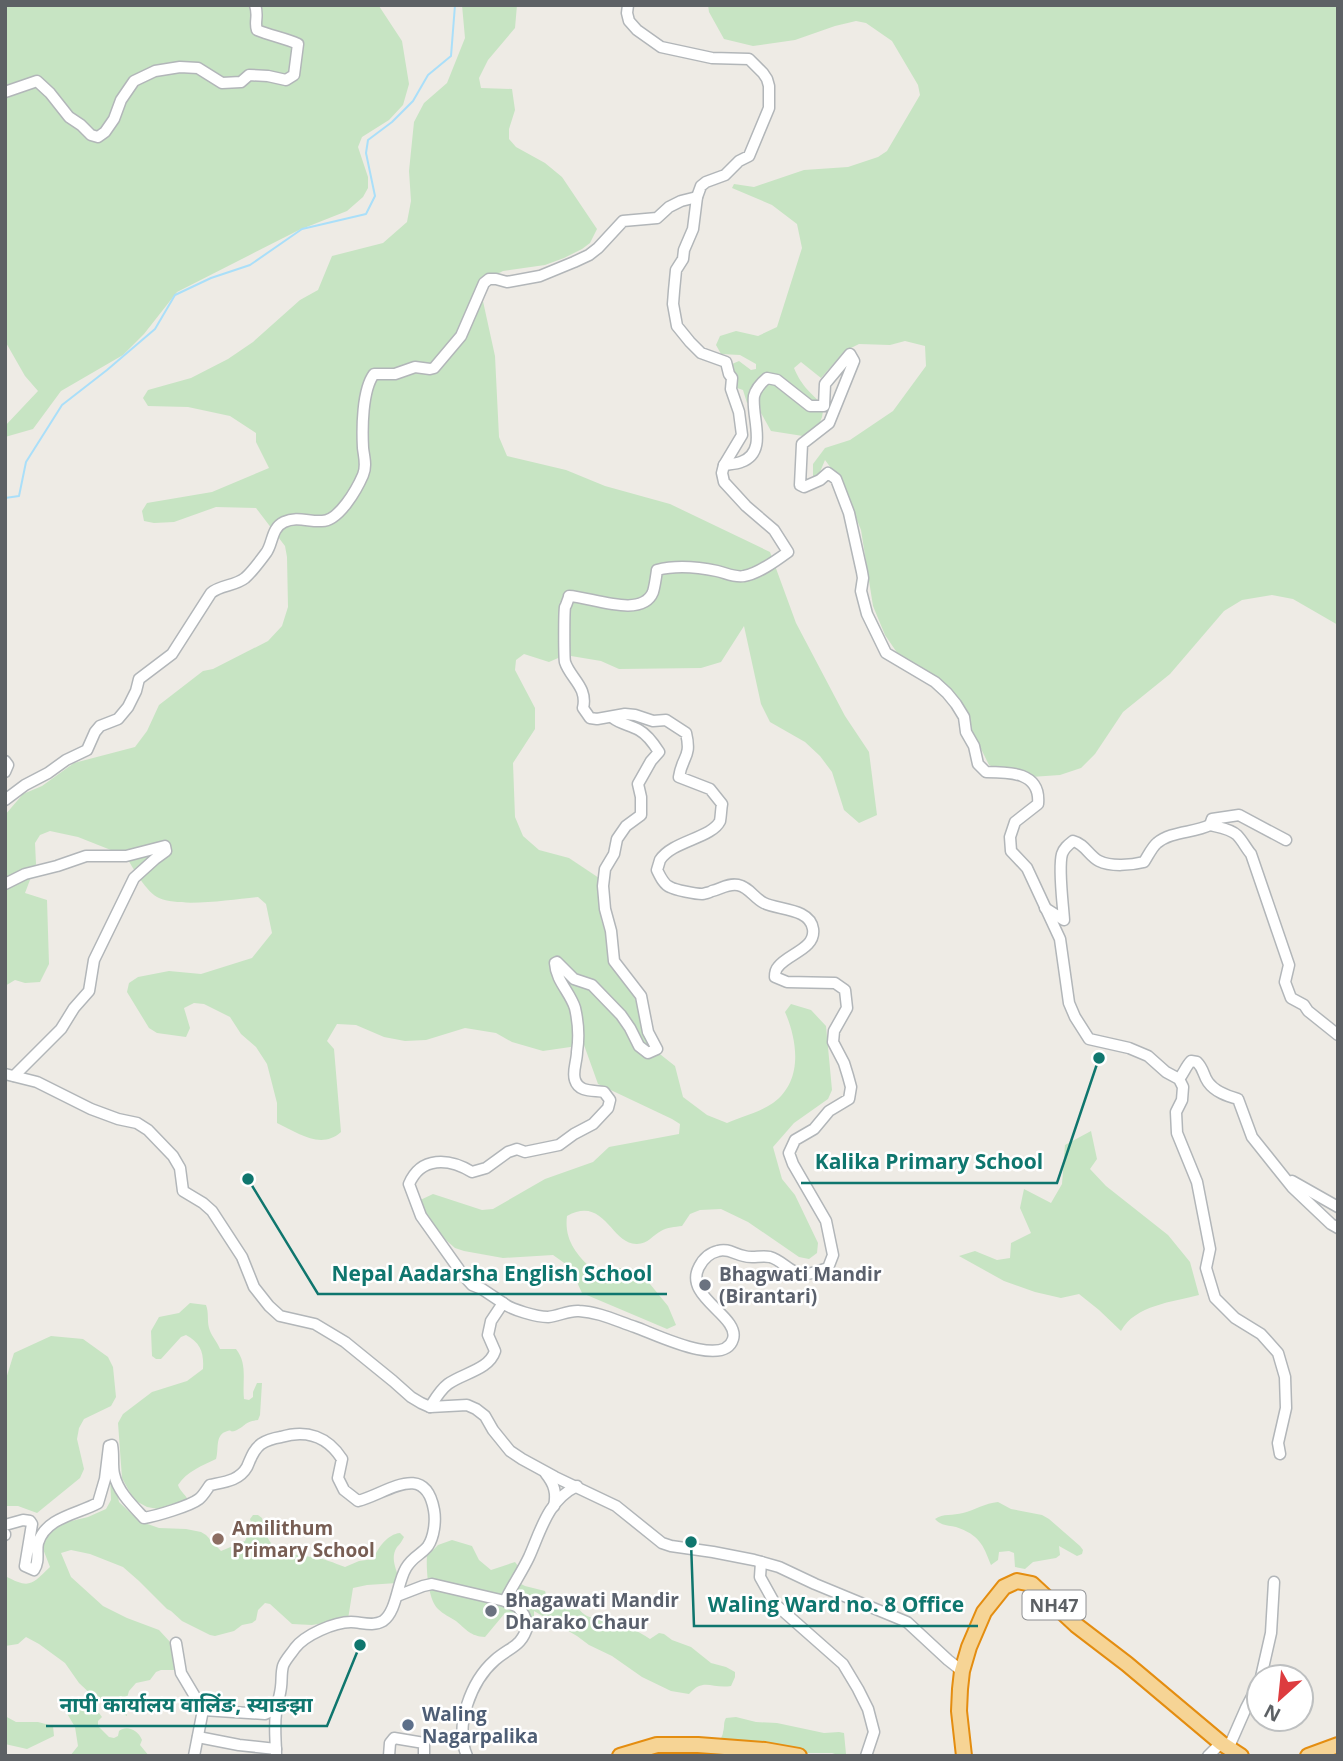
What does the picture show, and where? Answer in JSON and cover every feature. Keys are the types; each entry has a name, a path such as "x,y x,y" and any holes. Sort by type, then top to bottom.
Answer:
{"highway":[{"name":"NH47","path":"964,1756 959,1711 962,1671 969,1647 984,1612 1003,1587 1017,1581 1032,1584 1076,1625 1230,1749"},
{"path":"620,1756 657,1745 698,1745 799,1756"},
{"path":"1317,1754 1338,1745"}],"street":[{"path":"5,92 37,81 69,117 91,135 98,136 105,132 114,119 121,100 134,81 155,71 180,67 198,68 222,83 241,82 249,75 286,80 294,75 298,44 257,30 258,13 255,5"},
{"path":"613,718 641,731 659,752 638,784 641,815 626,826 617,839 614,854 605,869 603,886 614,961 641,996 648,1031 657,1049 648,1053 639,1046 621,1015 592,985 574,979 556,962 557,976 575,1007 578,1051 575,1080 580,1087 604,1092 610,1100 608,1108 593,1124 559,1144 525,1152 517,1149 508,1152 486,1168 472,1172 444,1162 428,1163 413,1174 409,1184 421,1216 463,1275 472,1285 510,1308 546,1317 576,1311 592,1312 694,1349 717,1350 730,1344 733,1332 722,1314 703,1296 698,1287 696,1272 705,1258 722,1250 745,1257 771,1257 802,1274 828,1268 833,1255 826,1221 789,1153 795,1140 814,1129 829,1111 849,1100 851,1087 848,1076 833,1042 834,1031 847,1008 845,990 835,983 787,982 775,977 777,967 810,942 813,929 803,915 760,902 746,887 740,885 730,884 702,894 669,887 664,883 657,870 660,860 676,847 708,833 719,822 722,804 710,789 679,777 689,746 686,733 666,720 653,721 635,715 590,718 583,708 584,702 577,679 564,660 565,606 569,596 627,606 644,602 652,593 657,570 678,566 744,576 788,552 774,530 724,482 724,465 742,435 739,412 731,389 732,378 726,362 701,352 677,326 673,304 676,270 683,259 693,229 701,186 725,175 739,160 749,156 769,108 767,79 749,59 712,58 660,47 629,21 628,5"},
{"path":"5,800 66,760 87,750 100,726 118,719 128,707 139,679 172,654 214,589 244,579 268,551 273,534 283,522 298,518 323,522 336,515 365,472 365,404 369,380 373,374 395,374 415,367 434,368 461,336 478,294 489,279 507,282 548,273 589,255 624,221 657,218 669,207 697,197"},
{"path":"724,465 741,462 752,454 758,438 754,395 759,384 767,378 777,380 810,406 824,406 825,384 850,354 854,361 829,423 802,444 800,485 804,487 828,473 836,479 849,513 863,578 861,591 867,614 886,653 935,682 947,693 964,717 966,732 974,746 978,764 986,772 1018,774 1032,781 1039,795 1038,804 1015,822 1010,837 1011,851 1027,868 1060,939 1069,1003 1089,1039 1129,1048 1149,1056 1166,1072 1179,1079 1183,1087 1182,1100 1176,1112 1177,1133 1197,1182 1210,1249 1206,1268 1215,1298 1235,1318 1261,1334 1278,1353 1285,1377 1286,1408 1278,1443 1280,1454"},
{"path":"5,761 9,765 5,772"},
{"path":"1210,825 1212,819 1239,815 1286,840"},
{"path":"1045,908 1064,920 1062,853 1066,845 1073,841 1081,843 1099,861 1131,865 1144,862 1156,843 1171,836 1210,825 1222,827 1237,834 1251,854 1289,965 1285,982 1291,998 1304,1005 1314,1017 1338,1035"},
{"path":"5,884 25,874 86,856 126,856 166,846 166,851 134,878 94,960 89,991 74,1007 61,1029 10,1075"},
{"path":"1179,1079 1191,1061 1197,1062 1203,1069 1207,1082 1218,1092 1238,1099 1252,1137 1292,1187 1338,1228"},
{"path":"10,1075 37,1082 91,1109 137,1123 148,1130 173,1156 180,1168 183,1191 212,1211 242,1257 254,1287 280,1316 315,1324 345,1342 411,1397 430,1407 467,1405 476,1409 485,1416 510,1451 522,1460 617,1506 662,1543 779,1567 907,1622 962,1671"},
{"path":"1285,1177 1338,1207"},
{"path":"430,1407 449,1383 494,1356 495,1351 488,1335 491,1321 503,1303"},
{"path":"5,1525 23,1520 32,1524 25,1566 34,1570 38,1564 37,1549 43,1534 62,1518 98,1503 105,1479 108,1446 112,1445 114,1475 118,1487 144,1518 154,1517 199,1499 210,1485 234,1480 246,1469 251,1455 262,1444 288,1435 307,1433 334,1447 342,1459 338,1478 344,1490 358,1501 387,1489 412,1483 423,1485 429,1492 434,1511 432,1537 429,1544 413,1557 403,1572 389,1614 378,1623 351,1622 332,1625 299,1642 284,1664 280,1699 276,1709 276,1753 198,1737"},
{"path":"544,1471 555,1492 554,1506"},
{"path":"505,1601 528,1559 539,1528 567,1491 577,1486"},
{"path":"761,1562 760,1577 775,1604 843,1664 858,1689 868,1709 874,1732 866,1756"},
{"path":"1264,1663 1270,1633 1274,1582"},
{"path":"397,1596 432,1584 505,1601 518,1607 524,1615 528,1625 523,1640 485,1671 463,1715 462,1741 467,1756"},
{"path":"176,1643 181,1674 203,1710 194,1756"},
{"path":"1208,1756 1230,1749 1245,1708"},
{"path":"203,1710 265,1714 276,1709"},
{"path":"389,1756 390,1743 394,1738 424,1743 424,1756"}],"green space":[{"path":"5,5 375,5 379,6 402,41 409,84 403,105 389,120 362,137 358,147 368,177 368,188 363,197 347,211 299,230 177,292 144,334 123,355 61,391 33,429 5,437 5,426 38,391 25,376 5,341"},
{"path":"462,5 517,5 515,28 488,60 479,78 481,88 512,89 515,110 509,139 516,147 545,163 562,177 597,229 590,243 564,258 545,265 503,271 479,283 495,356 499,437 507,456 566,470 605,486 670,504 770,552 796,623 845,716 869,752 877,815 859,823 844,810 832,772 820,756 805,742 770,722 761,704 744,626 721,662 701,668 619,669 601,661 565,655 549,662 524,654 516,660 515,670 535,708 535,729 513,763 515,817 523,836 539,850 569,858 599,878 601,919 611,951 632,988 651,1047 675,1066 683,1097 707,1115 727,1123 762,1109 783,1094 793,1072 795,1048 785,1012 791,1004 811,1010 826,1026 832,1090 828,1099 794,1123 773,1147 782,1179 795,1195 818,1243 817,1253 809,1259 799,1257 748,1222 721,1209 700,1210 690,1214 682,1226 666,1229 641,1244 628,1242 620,1237 599,1216 590,1212 580,1211 567,1216 569,1239 580,1257 591,1268 631,1268 641,1273 668,1306 676,1325 667,1329 582,1293 570,1267 553,1255 503,1258 455,1248 432,1228 414,1203 433,1194 482,1210 493,1209 545,1179 593,1162 609,1147 679,1134 680,1124 672,1119 598,1084 584,1045 543,1051 512,1042 496,1033 465,1028 426,1040 405,1041 384,1037 356,1025 337,1024 327,1041 334,1049 341,1132 326,1140 301,1135 277,1123 277,1103 267,1064 230,1017 204,1004 194,1003 184,1008 190,1028 186,1037 157,1033 149,1028 127,992 129,983 138,977 169,971 201,974 252,958 272,933 266,904 258,897 194,903 159,898 145,885 126,856 78,837 50,831 40,835 35,843 36,864 25,893 47,900 49,964 40,982 25,983 15,980 5,986 5,815 23,794 42,786 74,763 135,747 147,731 159,705 203,671 213,669 268,641 282,626 288,607 285,546 256,508 216,507 174,522 154,523 144,521 142,511 147,503 212,492 269,468 256,442 256,433 230,416 188,407 148,406 143,398 148,390 191,378 228,359 253,342 300,300 318,290 332,256 383,243 407,222 411,201 409,171 414,122 424,103 447,83 465,38"},
{"path":"708,5 1338,5 1338,625 1293,599 1272,595 1242,600 1224,611 1170,674 1123,712 1095,754 1081,768 1060,775 1031,777 1009,767 998,769 989,765 953,692 900,657 885,635 873,606 861,530 842,483 825,460 817,479 813,481 813,464 825,448 850,440 893,411 926,366 925,346 905,341 890,345 859,344 845,351 821,378 801,362 794,368 797,375 824,406 817,430 803,436 771,431 761,413 757,389 752,400 747,403 743,390 737,388 733,378 732,364 739,361 751,370 756,369 756,364 740,355 721,354 716,345 720,336 736,331 758,336 777,327 802,248 797,224 772,205 732,188 734,184 754,187 804,170 848,167 878,157 887,151 920,95 918,85 892,41 866,23 856,21 795,40 753,46 724,39"},
{"path":"1091,1131 1097,1159 1090,1169 1106,1186 1168,1235 1190,1262 1199,1295 1145,1310 1127,1322 1121,1331 1079,1294 1061,1298 1035,1292 1004,1281 959,1256 975,1251 997,1260 1010,1258 1011,1243 1031,1233 1020,1208 1024,1189 1051,1203 1062,1184 1065,1145"},
{"path":"190,1303 206,1305 209,1328 220,1349 236,1349 240,1355 244,1399 253,1397 257,1383 262,1383 260,1415 258,1420 222,1434 216,1459 195,1469 182,1480 178,1485 188,1501 158,1509 147,1507 134,1500 122,1478 118,1423 123,1414 152,1392 187,1381 203,1369 200,1349 195,1341 186,1335 161,1359 152,1356 151,1331 159,1317 179,1313"},
{"path":"51,1336 83,1339 108,1357 113,1367 116,1397 111,1406 84,1419 79,1428 77,1439 84,1469 80,1478 37,1513 18,1506 5,1506 5,1382 14,1353"},
{"path":"110,1473 119,1502 139,1521 159,1528 201,1532 221,1551 245,1541 249,1531 253,1529 250,1519 253,1515 262,1518 268,1538 278,1549 320,1558 345,1567 374,1559 384,1542 400,1533 404,1537 395,1551 394,1559 399,1579 397,1583 353,1588 348,1619 312,1625 292,1624 270,1604 265,1603 252,1623 215,1636 182,1621 123,1567 90,1554 71,1550 61,1553 71,1577 103,1606 159,1630 171,1643 176,1670 161,1670 150,1680 136,1683 129,1691 126,1701 127,1716 95,1698 79,1683 65,1663 39,1644 26,1637 18,1644 5,1646 5,1576 20,1583 30,1583 50,1567 43,1549 43,1538 63,1523 106,1509 111,1500"},
{"path":"998,1502 1011,1509 1049,1519 1080,1546 1082,1554 1077,1556 1059,1546 1060,1555 1056,1558 1033,1562 1025,1569 1015,1567 1014,1553 999,1552 998,1560 991,1565 975,1537 935,1519"},
{"path":"452,1540 472,1546 479,1560 491,1570 515,1562 524,1574 521,1584 545,1591 548,1601 570,1602 592,1618 620,1624 650,1639 659,1633 664,1634 691,1647 711,1663 735,1672 731,1686 704,1685 689,1694 671,1691 642,1677 612,1656 534,1611 531,1630 515,1627 505,1613 485,1637 472,1634 438,1609 430,1592 427,1556 438,1545"},
{"path":"71,1701 99,1713 102,1717 98,1726 109,1737 118,1736 119,1731 126,1728 136,1731 142,1740 140,1745 149,1756 70,1756 78,1746 75,1727 62,1705"},
{"path":"5,1716 16,1722 38,1722 53,1726 54,1736 27,1749 5,1744"},
{"path":"736,1717 824,1733 844,1733 846,1754 841,1756 832,1753 807,1753 777,1746 720,1742 726,1718"}],"waterway":[{"path":"5,498 19,496 26,462 62,405 155,329 175,295 211,278 250,265 302,229 366,214 375,196 366,153 368,140 392,122 413,101 428,75 451,56 455,5"}],"place":[{"name":"Kalika Primary School","path":"1099,1058"},
{"name":"Nepal Aadarsha English School","path":"248,1179"},
{"name":"Bhagwati Mandir (Birantari)","path":"705,1285"},
{"name":"Amilithum Primary School","path":"218,1539"},
{"name":"Waling Ward no. 8 Office","path":"691,1542"},
{"name":"Bhagawati Mandir Dharako Chaur","path":"491,1611"},
{"name":"नापी कार्यालय वालिंङ, स्याङझा","path":"360,1645"},
{"name":"Waling Nagarpalika","path":"408,1725"}]}
